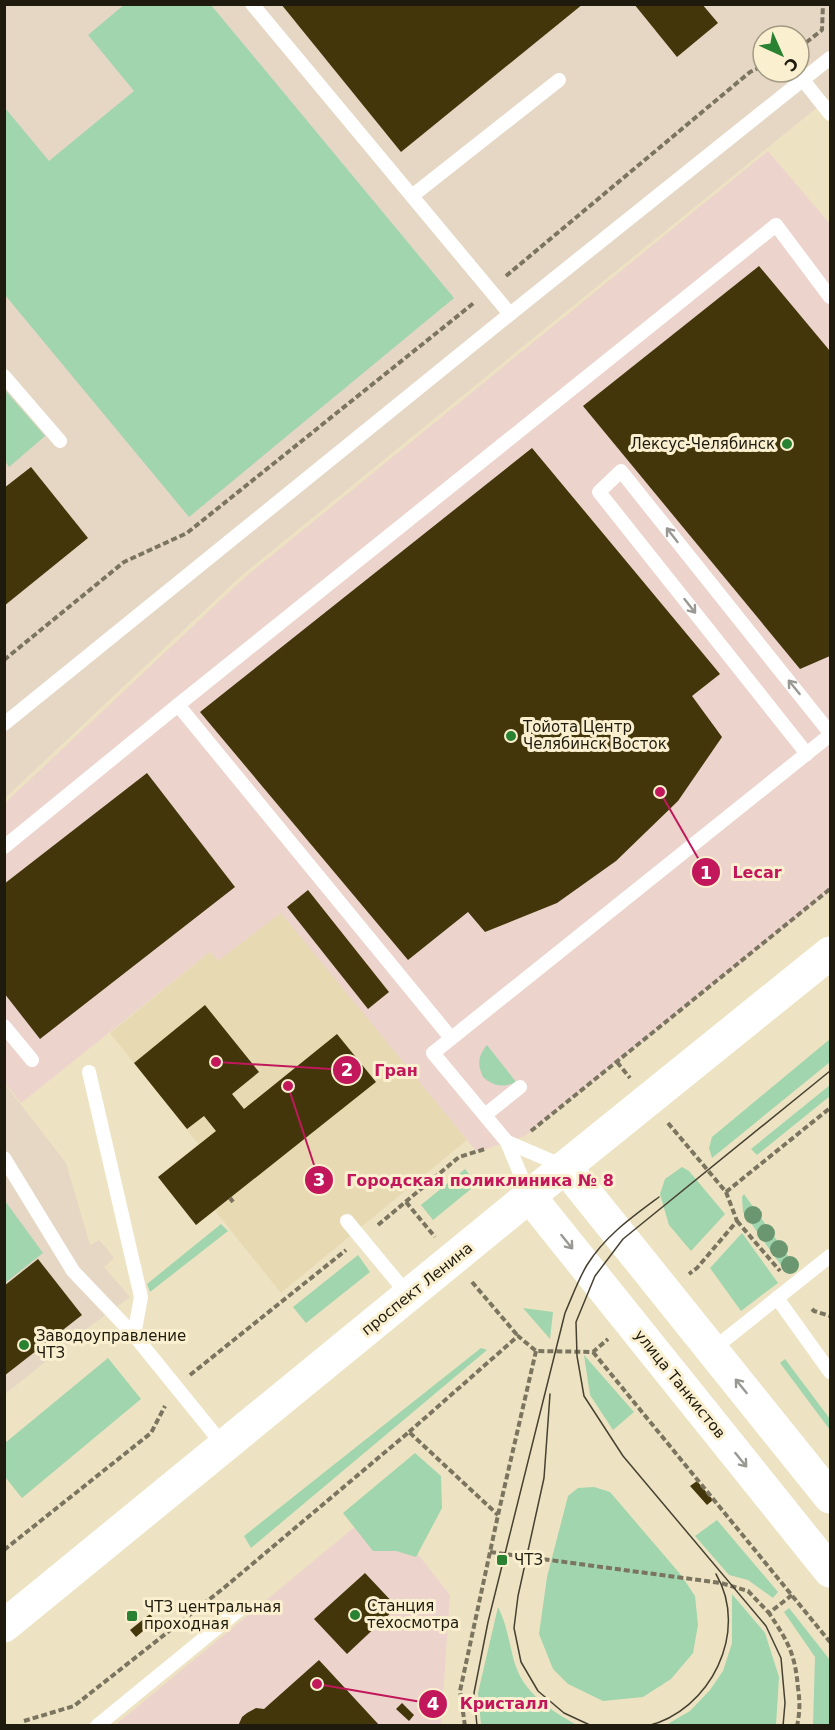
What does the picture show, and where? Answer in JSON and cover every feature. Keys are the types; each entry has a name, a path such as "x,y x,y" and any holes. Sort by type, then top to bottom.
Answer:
{"main road":[{"name":"проспект Ленина","path":"4,1626 565,1167 831,954"},
{"path":"565,1167 831,1497"},
{"name":"улица Танкистов","path":"530,1197 831,1571"}],"lane":[{"path":"252,4 510,314"},
{"path":"811,74 831,58"},
{"path":"412,196 559,80"},
{"path":"4,724 798,84"},
{"path":"806,84 831,114"},
{"path":"4,847 177,705 776,225 831,297"},
{"path":"4,375 60,441"},
{"path":"530,1197 507,1142 434,1053 451,1038 807,754 831,734 621,471 599,492 807,754"},
{"path":"177,705 451,1038"},
{"path":"4,1026 32,1060"},
{"path":"89,1072 141,1297 134,1335"},
{"path":"485,1115 520,1087"},
{"path":"507,1142 565,1167"},
{"path":"4,1158 74,1271 134,1335 224,1446"},
{"path":"347,1221 409,1296"},
{"path":"712,1350 831,1256"},
{"path":"777,1298 831,1372"},
{"path":"97,1725 240,1609"}],"path":[{"path":"811,39 822,30 823,4"},
{"path":"4,660 124,561 187,533 490,290 751,72"},
{"path":"4,1550 151,1433 176,1387 361,1239 459,1157 525,1136 831,889"},
{"path":"648,1100 726,1192 737,1221 697,1268"},
{"path":"726,1192 831,1108"},
{"path":"24,1721 74,1706 225,1587 518,1336 536,1351 593,1352 831,1642"},
{"path":"465,1725 460,1691 536,1351"},
{"path":"408,1432 498,1515"},
{"path":"490,1552 721,1583 748,1591 769,1613 785,1636 796,1661 801,1711 796,1725"},
{"path":"769,1613 792,1595"}],"shaded area":[{"path":"5,5 830,5 830,97 241,576 5,798"},
{"path":"768,151 830,224 830,891 525,1136 477,1152 399,1058 218,961 210,952 21,1103 5,1083 5,803 244,578"},
{"path":"281,913 467,1140 281,1293 215,1211 196,1225 158,1177 198,1144 110,1033 210,952 218,961"},
{"path":"4,1083 66,1163 90,1245 99,1240 114,1258 104,1267 130,1297 5,1394"},
{"path":"380,1506 450,1595 441,1725 114,1726"}],"green space":[{"path":"125,4 211,5 454,298 189,517 5,295 5,108 49,161 134,91 88,35"},
{"path":"4,389 45,436 9,467 5,461"},
{"path":"830,1039 830,1062 712,1158 709,1148 712,1137"},
{"path":"487,1045 516,1082 498,1085 483,1077 479,1060"},
{"path":"830,1085 830,1096 757,1155 751,1149"},
{"path":"682,1167 689,1171 725,1214 691,1251 669,1225 660,1194 665,1179"},
{"path":"465,1169 477,1184 433,1220 421,1205"},
{"path":"744,1194 798,1270 785,1271 743,1212 742,1197"},
{"path":"4,1201 43,1253 5,1283"},
{"path":"221,1224 228,1231 150,1292 147,1284"},
{"path":"742,1233 778,1283 741,1311 710,1268"},
{"path":"358,1255 370,1272 306,1323 293,1307"},
{"path":"523,1308 553,1312 550,1339"},
{"path":"481,1348 487,1350 251,1548 244,1536"},
{"path":"584,1355 634,1412 613,1430 590,1395"},
{"path":"108,1358 141,1399 22,1498 5,1477 5,1443"},
{"path":"785,1359 830,1419 830,1430 780,1363"},
{"path":"415,1453 441,1476 442,1508 416,1557 396,1551 373,1551 343,1513"},
{"path":"594,1487 610,1492 681,1575 695,1596 698,1625 693,1653 671,1679 643,1697 603,1701 568,1684 553,1669 539,1634 547,1577 568,1496 578,1488"},
{"path":"717,1520 778,1592 773,1598 748,1580 729,1575 695,1536"},
{"path":"732,1594 765,1633 779,1677 776,1725 666,1725 690,1711 710,1690 723,1671 732,1643"},
{"path":"498,1607 506,1627 514,1661 524,1682 548,1707 577,1725 481,1725 478,1693"},
{"path":"789,1608 830,1660 830,1725 813,1725 815,1657 784,1612"}],"building":[{"path":"281,4 583,4 401,152"},
{"path":"634,4 702,4 718,23 677,57"},
{"path":"759,266 830,351 830,656 800,669 583,406"},
{"path":"532,448 720,674 692,696 722,737 678,801 616,861 557,903 485,932 468,912 408,960 200,712"},
{"path":"31,467 88,538 4,606 4,488"},
{"path":"147,773 235,887 40,1039 4,993 4,884"},
{"path":"308,890 389,992 368,1009 287,907"},
{"path":"205,1005 259,1072 232,1094 244,1109 337,1034 376,1082 196,1225 158,1177 216,1131 204,1116 187,1129 134,1063"},
{"name":"Заводоуправление ЧТЗ","path":"38,1259 82,1315 4,1376 4,1286"},
{"path":"697,1481 713,1500 707,1505 690,1486"},
{"path":"365,1573 397,1607 347,1654 314,1619"},
{"path":"150,1614 155,1621 136,1637 130,1630"},
{"path":"319,1660 380,1726 238,1726 242,1717 256,1708 264,1709"},
{"path":"402,1703 414,1715 409,1721 396,1709"}],"tram line":[{"path":"783,1726 785,1703 781,1658 766,1626 623,1456 584,1396 577,1356 576,1322 595,1276 623,1239 830,1071"},
{"path":"477,1726 474,1693 488,1622 565,1313 587,1265 602,1245 659,1197"},
{"path":"550,1394 544,1478 518,1596 514,1628 521,1662 538,1691 564,1713 592,1726"},
{"path":"647,1726 669,1718 689,1704 705,1687 718,1666 726,1644 728,1620 725,1597 716,1574"}],"place":[{"name":"Лексус-Челябинск","path":"787,444"},
{"name":"Тойота Центр Челябинск Восток","path":"511,736"},
{"name":"Lecar","path":"660,792"},
{"name":"Гран","path":"216,1062"},
{"name":"Городская поликлиника № 8","path":"288,1086"},
{"name":"Заводоуправление ЧТЗ","path":"24,1345"},
{"name":"ЧТЗ","path":"502,1560"},
{"name":"Станция техосмотра","path":"355,1615"},
{"name":"ЧТЗ центральная проходная","path":"132,1616"},
{"name":"Кристалл","path":"317,1684"}]}
